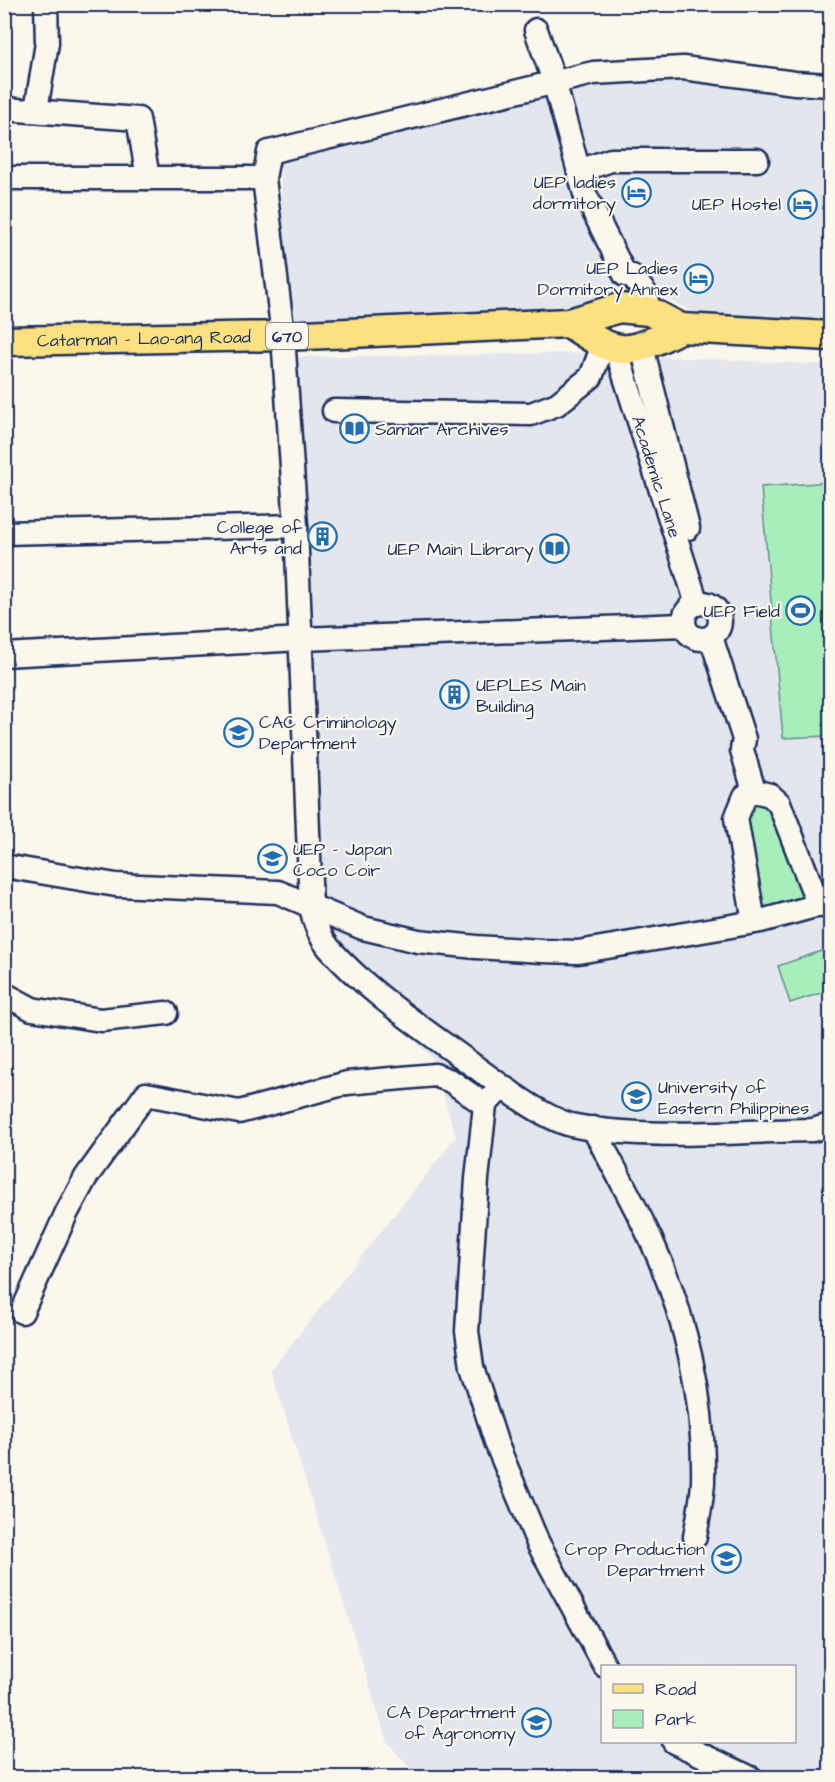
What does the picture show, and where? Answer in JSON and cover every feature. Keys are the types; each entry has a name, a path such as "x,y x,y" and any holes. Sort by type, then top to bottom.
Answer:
{"main road":[{"name":"Catarman - Lao-ang Road","path":"4,341 283,336 569,323 619,308 649,311 681,328"},
{"path":"569,323 620,347"},
{"name":"Catarman - Lao-ang Road","path":"620,347 681,328 831,336"}],"street":[{"path":"36,110 47,44 46,4"},
{"path":"536,30 554,81 585,194 626,275"},
{"path":"831,85 795,83 683,68 593,73 269,152 264,178 283,336 296,526 311,907 315,925 328,946 378,995 509,1091 561,1122 593,1128 644,1132 813,1130 831,1125"},
{"path":"4,109 138,119 148,178"},
{"path":"579,171 610,160 758,160"},
{"path":"4,178 264,178"},
{"path":"619,308 620,280 626,275 632,276 639,283 645,293 649,311"},
{"path":"334,411 531,414 558,404 591,377 620,347"},
{"name":"Academic Lane","path":"620,347 679,525 702,603"},
{"path":"4,533 296,526"},
{"path":"702,603 717,609 721,620 717,632 708,638 690,635 684,625 686,613 702,603"},
{"path":"4,655 301,639 684,625"},
{"path":"708,638 732,740 742,750 754,791"},
{"path":"4,866 116,885 278,892 363,928 418,941 578,952 754,922 825,904 779,803 770,795 754,791 745,796 736,818 754,922"},
{"path":"4,994 32,1009 101,1020 166,1013"},
{"path":"22,1312 67,1212 86,1177 146,1094 239,1112 346,1083 435,1076 451,1081 485,1104"},
{"path":"509,1091 498,1091 485,1104 477,1179 467,1331 472,1367 497,1445 538,1544 604,1665"},
{"path":"593,1128 653,1243 687,1340 699,1401 702,1447 703,1484 696,1537"},
{"path":"676,1743 751,1778"}],"shaded area":[{"path":"683,73 830,84 830,322 700,315 656,294 476,317 287,322 280,155 546,87"},
{"name":"University of Eastern Philippines","path":"589,353 830,365 830,1777 418,1777 387,1742 271,1370 456,1137 432,1058 312,937 290,357"}],"green space":[{"name":"UEP Field","path":"830,482 830,736 783,738 761,487"},
{"path":"748,799 770,804 813,896 771,916 761,908 738,818"},
{"path":"830,948 830,990 790,1003 778,966"}],"place":[{"name":"UEP ladies dormitory","path":"637,192"},
{"name":"UEP Hostel","path":"802,204"},
{"name":"UEP Ladies Dormitory Annex","path":"699,278"},
{"name":"Samar Archives","path":"354,429"},
{"name":"College of Arts and","path":"323,537"},
{"name":"UEP Main Library","path":"555,549"},
{"name":"UEP Field","path":"801,611"},
{"name":"UEPLES Main Building","path":"455,695"},
{"name":"CAC Criminology Department","path":"238,732"},
{"name":"UEP - Japan Coco Coir","path":"272,859"},
{"name":"University of Eastern Philippines","path":"637,1097"},
{"name":"Crop Production Department","path":"726,1559"},
{"name":"CA Department of Agronomy","path":"537,1722"}]}
